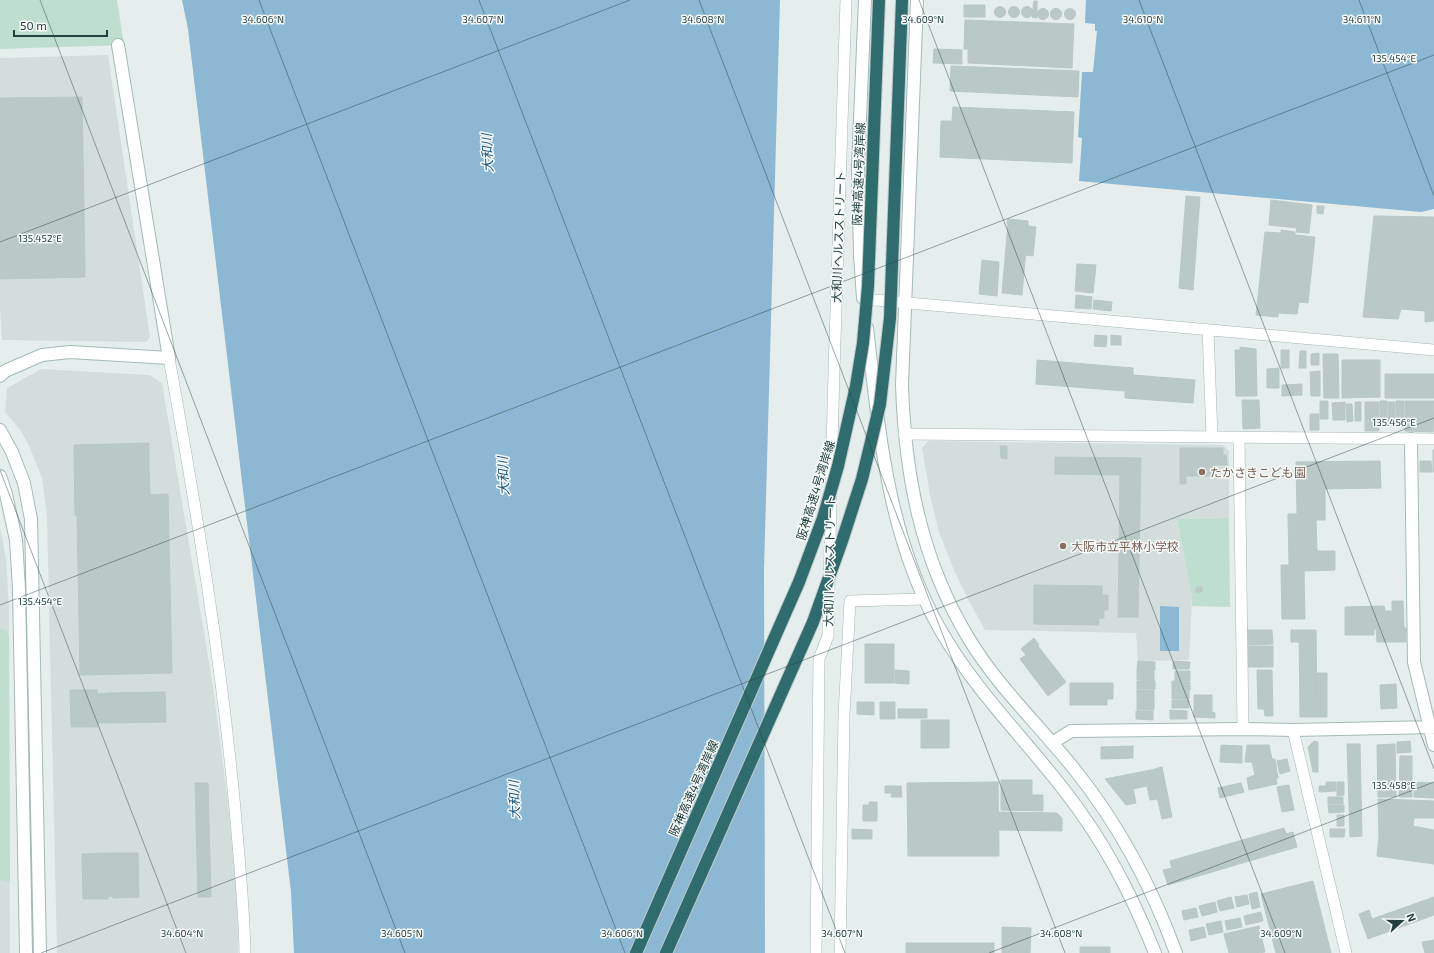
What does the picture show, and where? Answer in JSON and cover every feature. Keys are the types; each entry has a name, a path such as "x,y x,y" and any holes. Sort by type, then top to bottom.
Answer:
{"highway":[{"name":"阪神高速4号湾岸線","path":"636,953 799,582 823,518 838,466 856,386 863,343 868,286 879,0"},
{"path":"666,953 812,622 842,541 862,479 881,397 890,318 902,0"}],"street":[{"name":"大和川ヘルスストリート","path":"816,953 819,659 828,636 834,371 846,0"},
{"path":"865,0 858,166 860,255 882,452 902,540 924,600 941,631 975,683 1064,790 1099,839 1129,893 1155,953"},
{"path":"916,0 902,385 904,434 914,503 924,541 937,577 969,640 988,668 1052,743 1099,802 1125,842 1158,905 1176,953"},
{"path":"118,45 210,600 228,738 244,912 246,953"},
{"path":"864,299 1434,350"},
{"path":"1208,330 1212,437"},
{"path":"0,376 5,371 42,355 70,352 169,358"},
{"path":"0,430 12,452 24,483 31,519 40,953"},
{"path":"904,434 1434,439"},
{"path":"1239,437 1243,729"},
{"path":"1411,439 1414,662 1432,728 1434,745"},
{"path":"0,476 6,494 16,540 19,589 26,953"},
{"path":"840,953 844,715 850,601 924,600"},
{"path":"1052,743 1071,731 1432,728"},
{"path":"1293,730 1346,953"}],"shaded area":[{"path":"108,55 150,337 146,342 2,340 0,309 0,58"},
{"path":"41,369 149,375 162,383 212,680 228,802 237,900 238,953 57,953 47,517 42,478 21,431 5,412 7,388"},
{"name":"大阪市立平林小学校","path":"928,441 1223,445 1229,451 1229,518 1177,519 1192,598 1189,660 1138,661 1136,633 985,630 954,570 939,532 930,495 922,448"},
{"path":"0,526 6,559 9,608 10,953 0,953"}],"green space":[{"path":"0,0 117,0 124,45 0,49"},
{"path":"1229,518 1230,607 1192,606 1192,598 1177,519"},
{"path":"0,629 5,630 9,636 10,882 0,880"}],"water":[{"name":"大和川","path":"182,0 780,0 764,569 765,953 294,953 291,892 188,29"},
{"path":"1086,0 1434,0 1434,209 1421,212 1079,181 1082,138 1078,137 1082,72 1093,72 1097,31 1095,31 1095,24 1085,23"},
{"path":"1160,606 1179,607 1179,651 1160,651"}],"building":[{"path":"1034,1 1037,1 1037,18 1032,17"},
{"path":"964,5 985,5 985,17 964,17"},
{"path":"998,7 1002,7 1004,8 1004,16 998,17 995,14 995,10"},
{"path":"1012,7 1016,7 1018,8 1018,16 1012,17 1009,14 1009,10"},
{"path":"1025,7 1029,7 1031,8 1031,16 1025,17 1022,14 1022,10"},
{"path":"1041,9 1045,9 1047,10 1047,18 1041,19 1038,16 1038,12"},
{"path":"1054,9 1058,9 1060,10 1060,18 1054,19 1051,16 1051,12"},
{"path":"1068,9 1072,9 1074,10 1074,18 1068,19 1065,16 1065,12"},
{"path":"965,20 1074,24 1072,68 968,63 968,49 964,49"},
{"path":"934,49 962,50 962,64 933,63"},
{"path":"951,66 1079,71 1078,97 950,91"},
{"path":"82,97 85,265 0,266 0,98"},
{"path":"953,107 1074,112 1072,163 940,157 941,121 952,121"},
{"path":"1186,196 1200,197 1193,290 1179,288"},
{"path":"1271,200 1312,205 1309,233 1296,232 1297,228 1269,225"},
{"path":"1317,206 1324,206 1323,214 1317,213"},
{"path":"1374,216 1434,217 1434,321 1425,322 1425,311 1401,309 1398,319 1363,317"},
{"path":"1008,219 1028,221 1028,226 1007,224"},
{"path":"1008,224 1028,226 1022,295 1002,293"},
{"path":"1028,226 1036,227 1033,256 1026,255"},
{"path":"1281,230 1295,232 1295,235 1315,237 1308,303 1299,302 1297,314 1278,313 1278,317 1256,315 1265,232 1281,233"},
{"path":"982,260 999,262 997,296 979,294"},
{"path":"1077,264 1096,265 1093,293 1075,291"},
{"path":"85,265 85,277 0,279 0,266"},
{"path":"1076,295 1092,297 1091,309 1075,308"},
{"path":"1094,300 1112,302 1111,311 1093,309"},
{"path":"1095,335 1107,336 1106,347 1094,346"},
{"path":"1111,335 1121,336 1121,345 1111,345"},
{"path":"1240,347 1256,349 1257,396 1236,396 1235,350 1240,350"},
{"path":"1281,350 1289,350 1289,368 1281,368"},
{"path":"1300,351 1306,351 1306,368 1299,368"},
{"path":"1319,353 1319,365 1311,365 1311,354"},
{"path":"1323,354 1338,354 1339,398 1324,398"},
{"path":"1037,360 1133,368 1133,375 1195,380 1193,403 1125,398 1125,391 1036,384"},
{"path":"1342,360 1380,360 1380,397 1342,398"},
{"path":"1279,368 1279,388 1267,388 1267,369"},
{"path":"1320,371 1320,396 1311,396 1310,372"},
{"path":"1385,374 1434,374 1434,398 1385,398"},
{"path":"1302,384 1302,395 1282,396 1282,385"},
{"path":"1242,400 1259,400 1260,428 1243,429"},
{"path":"1320,401 1328,401 1328,419 1320,419"},
{"path":"1380,401 1387,401 1387,424 1380,424"},
{"path":"1396,401 1404,401 1404,425 1396,425"},
{"path":"1405,401 1434,401 1433,432 1405,431"},
{"path":"1345,402 1345,420 1333,420 1332,403"},
{"path":"1355,402 1361,402 1361,421 1355,421"},
{"path":"1365,402 1379,402 1379,431 1365,431"},
{"path":"1388,402 1395,402 1395,425 1388,425"},
{"path":"1346,404 1352,404 1353,421 1347,422"},
{"path":"1310,414 1319,414 1319,430 1310,430"},
{"path":"149,443 149,468 94,469 95,514 75,515 74,445"},
{"path":"1000,446 1007,446 1007,459 1001,458"},
{"path":"1180,448 1223,448 1223,455 1226,455 1227,465 1215,465 1215,476 1186,476 1186,484 1180,484"},
{"path":"1434,450 1434,472 1433,472"},
{"path":"1055,457 1141,458 1138,617 1118,617 1120,475 1055,474"},
{"path":"1380,461 1381,488 1325,489 1325,520 1316,520 1317,551 1335,551 1335,570 1304,571 1305,619 1282,619 1281,565 1289,565 1288,514 1297,514 1296,462"},
{"path":"1420,461 1431,461 1432,472 1420,472"},
{"path":"149,468 150,495 168,494 172,673 80,675 77,515 95,514 94,469"},
{"path":"1034,585 1102,586 1102,595 1108,595 1108,610 1104,610 1104,618 1099,618 1099,625 1034,624"},
{"path":"1196,587 1202,587 1202,592 1196,592"},
{"path":"1392,601 1403,601 1404,628 1374,629 1374,635 1345,635 1345,607 1384,606 1385,611 1392,611"},
{"path":"1376,628 1406,628 1406,642 1377,642"},
{"path":"1247,630 1272,630 1273,644 1247,645"},
{"path":"1291,630 1299,630 1299,642 1291,642"},
{"path":"1299,630 1316,630 1317,717 1300,717"},
{"path":"1034,638 1039,645 1038,646 1066,682 1048,696 1020,659 1026,655 1021,649"},
{"path":"865,644 894,644 894,683 865,683"},
{"path":"1248,646 1273,646 1273,667 1248,667"},
{"path":"1138,661 1155,662 1155,670 1137,670"},
{"path":"1173,661 1190,662 1189,669 1173,669"},
{"path":"895,670 909,671 909,684 895,683"},
{"path":"1137,670 1154,670 1154,681 1137,680"},
{"path":"1257,670 1272,670 1273,716 1265,716 1264,709 1258,709"},
{"path":"1175,671 1190,671 1190,681 1175,681"},
{"path":"1316,673 1327,673 1327,717 1317,717"},
{"path":"1137,681 1155,681 1155,689 1137,689"},
{"path":"1172,681 1190,682 1190,690 1172,690"},
{"path":"1070,683 1113,683 1113,699 1107,699 1107,705 1070,705"},
{"path":"1396,684 1397,708 1381,709 1380,685"},
{"path":"70,690 97,690 98,727 71,727"},
{"path":"1137,690 1154,690 1154,700 1137,700"},
{"path":"1172,690 1189,691 1189,699 1172,699"},
{"path":"165,692 166,722 109,723 108,693"},
{"path":"108,693 109,723 98,723 97,694"},
{"path":"1194,695 1212,695 1212,712 1215,713 1215,718 1194,717"},
{"path":"1137,700 1154,700 1154,710 1137,710"},
{"path":"1172,700 1189,700 1189,708 1172,708"},
{"path":"857,702 874,702 874,715 857,714"},
{"path":"880,702 895,702 895,719 880,719"},
{"path":"898,709 927,709 927,718 898,718"},
{"path":"1170,710 1187,711 1187,719 1170,719"},
{"path":"1136,711 1153,711 1153,720 1136,719"},
{"path":"921,720 949,720 949,748 921,748"},
{"path":"1314,741 1318,742 1318,772 1313,772 1308,747"},
{"path":"1410,741 1411,752 1397,753 1397,742"},
{"path":"1347,744 1360,744 1362,836 1350,837"},
{"path":"1395,744 1396,797 1378,797 1377,745"},
{"path":"1221,745 1242,746 1242,763 1220,762"},
{"path":"1247,745 1269,745 1272,759 1275,759 1278,778 1276,778 1277,784 1249,790 1247,778 1255,775 1252,762 1245,762"},
{"path":"1133,746 1133,758 1101,759 1101,747"},
{"path":"1400,756 1412,756 1412,797 1399,797"},
{"path":"1287,759 1290,771 1280,774 1277,761"},
{"path":"1162,767 1172,817 1162,819 1151,770"},
{"path":"1151,770 1157,799 1150,800 1147,786 1133,789 1136,803 1126,805 1105,779"},
{"path":"1001,780 1032,780 1032,795 1001,795"},
{"path":"998,782 999,856 908,856 907,783"},
{"path":"1326,782 1336,782 1336,791 1319,792 1319,786 1326,786"},
{"path":"1337,782 1344,782 1344,795 1337,796"},
{"path":"1414,782 1434,783 1434,798 1414,797"},
{"path":"195,783 208,783 211,897 198,897"},
{"path":"1241,783 1244,792 1220,798 1218,788"},
{"path":"1289,785 1294,810 1282,812 1277,787"},
{"path":"885,786 901,786 902,797 891,797 892,793 885,793"},
{"path":"1001,795 1043,795 1043,811 1001,810"},
{"path":"1328,797 1343,797 1343,804 1328,804"},
{"path":"1378,799 1434,801 1434,818 1414,818 1413,826 1434,830 1434,864 1377,856 1379,836"},
{"path":"869,802 877,802 877,821 863,821 863,805 869,805"},
{"path":"1328,805 1344,805 1344,812 1329,813"},
{"path":"999,812 1057,813 1062,818 1062,831 999,830"},
{"path":"1337,815 1344,815 1344,826 1337,826"},
{"path":"1284,828 1286,834 1293,832 1297,847 1168,885 1163,870 1172,868 1170,861"},
{"path":"852,829 872,830 872,839 852,839"},
{"path":"1330,829 1345,829 1344,837 1330,837"},
{"path":"107,853 112,853 113,896 108,897"},
{"path":"107,853 108,899 83,899 82,854"},
{"path":"112,853 138,853 139,897 113,898"},
{"path":"1313,881 1331,953 1276,953 1261,894"},
{"path":"1257,892 1260,907 1252,909 1249,894"},
{"path":"1247,895 1249,904 1237,907 1235,897"},
{"path":"1231,897 1234,908 1220,911 1217,901"},
{"path":"1434,897 1434,915 1368,939 1359,914 1369,910 1372,919"},
{"path":"1215,902 1217,912 1202,916 1199,906"},
{"path":"1196,908 1198,917 1184,920 1182,911"},
{"path":"1261,912 1263,921 1246,925 1244,916"},
{"path":"1240,918 1242,927 1227,930 1225,921"},
{"path":"1221,921 1223,932 1209,935 1206,924"},
{"path":"1259,926 1265,952 1229,953 1224,934"},
{"path":"1002,927 1031,928 1030,953 1002,953"},
{"path":"1204,927 1206,937 1191,941 1189,930"},
{"path":"1434,940 1434,953 1425,953 1422,942"},
{"path":"906,943 994,943 994,953 906,953"},
{"path":"1080,947 1110,947 1110,953 1080,953"}],"place":[{"name":"たかさきこども園","path":"1202,472"},
{"name":"大阪市立平林小学校","path":"1063,546"}]}
